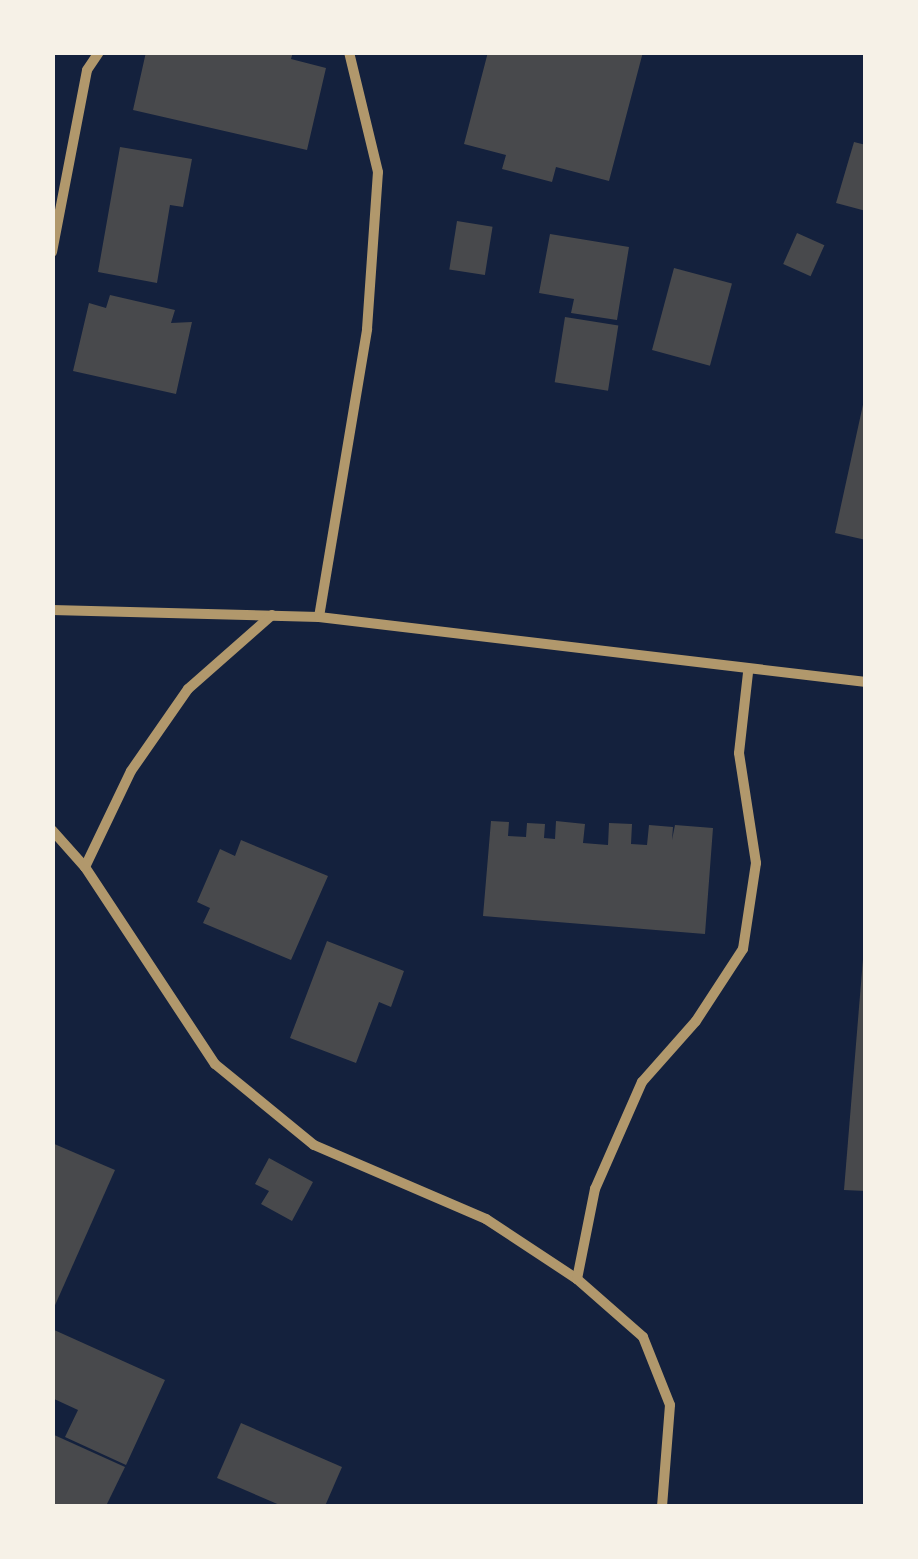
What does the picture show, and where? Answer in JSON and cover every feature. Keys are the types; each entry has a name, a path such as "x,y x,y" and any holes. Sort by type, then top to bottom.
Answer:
{"street":[{"path":"52,252 87,70 99,52"},
{"path":"319,617 367,328 378,172 349,52"},
{"path":"52,610 319,617 748,673 866,682"},
{"path":"84,867 131,772 188,690 272,614"},
{"path":"578,1278 595,1188 642,1082 696,1021 743,949 756,863 739,753 748,673"},
{"path":"52,830 84,867 215,1064 314,1145 486,1219 578,1278 643,1337 670,1405 662,1506"}],"building":[{"path":"146,52 293,52 291,59 326,68 307,150 133,110"},
{"path":"488,52 643,52 609,181 556,167 552,182 502,169 506,155 464,144"},
{"path":"854,142 866,145 866,211 836,203"},
{"path":"120,147 192,159 183,207 170,205 157,283 98,272"},
{"path":"457,221 493,227 485,275 449,269"},
{"path":"797,233 824,245 811,276 783,264"},
{"path":"550,234 629,247 617,320 571,313 574,299 539,293"},
{"path":"674,268 732,284 710,366 652,350"},
{"path":"110,295 175,310 171,323 192,322 176,394 73,371 89,303 106,308"},
{"path":"565,317 618,325 608,391 555,382"},
{"path":"866,400 866,540 835,533"},
{"path":"491,821 509,822 508,836 526,837 527,823 545,824 544,838 555,839 556,821 585,824 583,843 608,845 609,823 632,824 631,844 647,845 649,825 673,827 672,840 675,825 713,828 705,934 483,916"},
{"path":"241,840 328,876 291,960 203,923 210,908 197,902 220,849 235,856"},
{"path":"327,941 404,971 391,1007 379,1002 356,1063 290,1038"},
{"path":"866,959 866,1191 844,1190"},
{"path":"52,1143 115,1170 52,1312"},
{"path":"269,1158 313,1182 292,1221 261,1204 269,1191 255,1184"},
{"path":"52,1329 165,1380 126,1465 65,1437 78,1410 52,1398"},
{"path":"241,1423 342,1467 325,1506 282,1506 217,1478"},
{"path":"52,1434 125,1467 106,1506 52,1506"}]}
